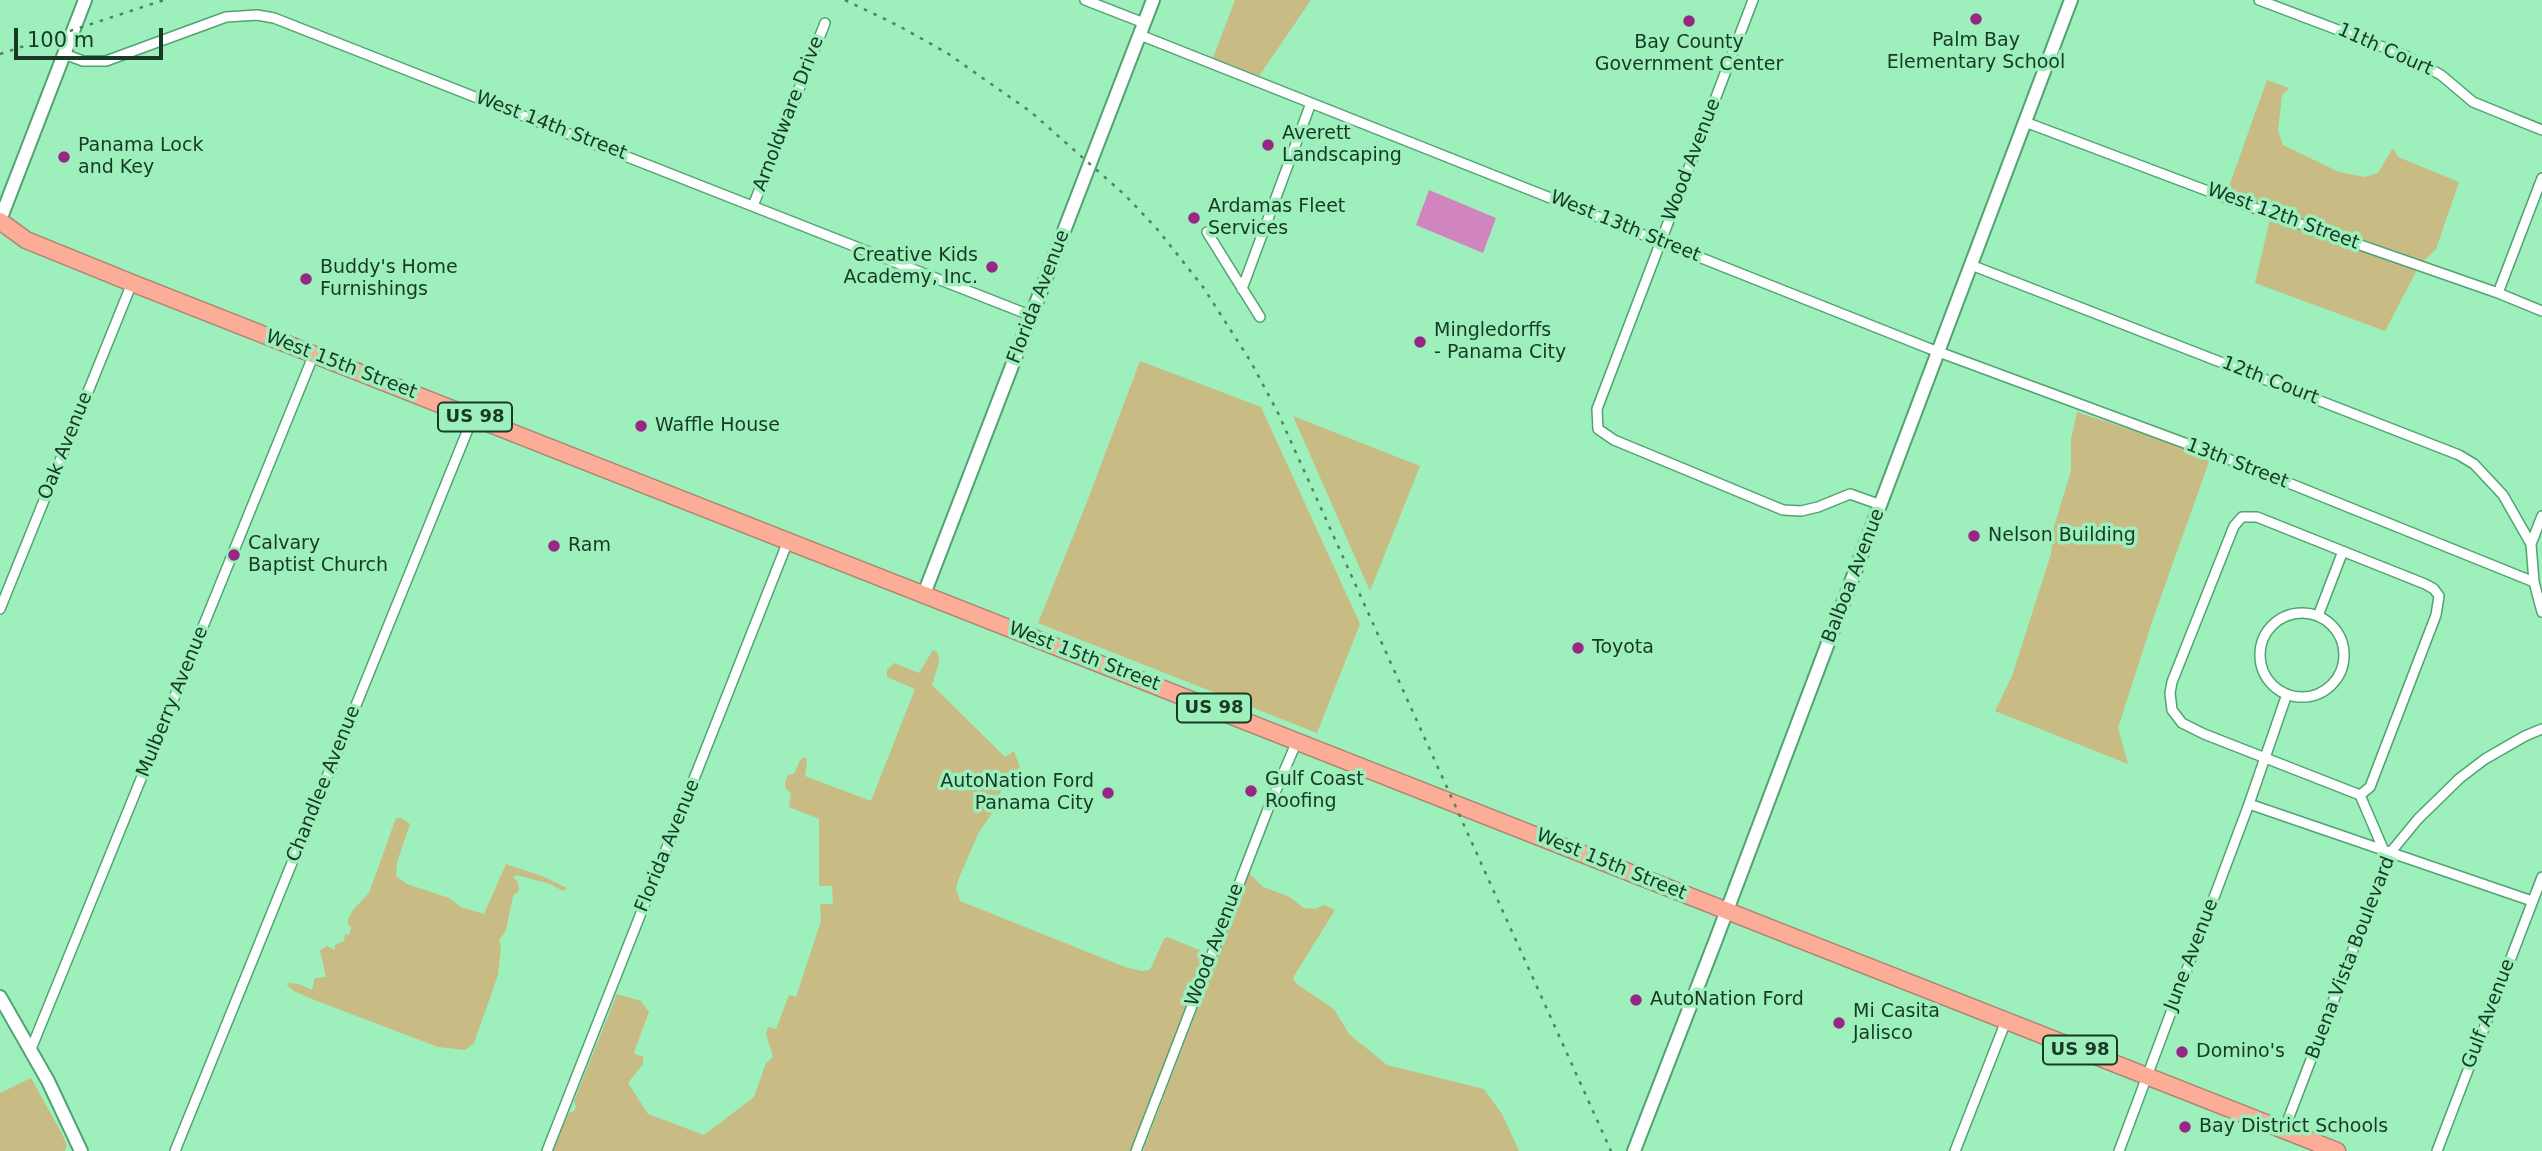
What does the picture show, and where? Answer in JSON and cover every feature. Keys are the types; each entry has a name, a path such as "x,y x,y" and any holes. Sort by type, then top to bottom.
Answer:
{"highway":[{"name":"West 15th Street","path":"0,220 26,240 132,283 2337,1151"},
{"name":"West 15th Street","path":"0,238 26,240"}],"street":[{"path":"0,220 85,0"},
{"name":"West 13th Street","path":"1085,0 1142,29 1311,103 1938,351"},
{"name":"Florida Avenue","path":"924,594 1153,0"},
{"name":"Wood Avenue","path":"1753,0 1597,409 1598,429 1614,440 1783,510 1801,511 1818,507 1850,494 1881,505"},
{"name":"Balboa Avenue","path":"1634,1151 2071,0"},
{"name":"11th Court","path":"2259,0 2404,55 2441,75 2473,102 2542,130"},
{"name":"West 14th Street","path":"64,54 83,61 106,61 226,18 257,15 274,18 1032,316"},
{"name":"Arnoldware Drive","path":"753,206 825,23"},
{"path":"1242,289 1311,103"},
{"name":"West 12th Street","path":"2025,122 2237,202 2498,293 2542,311"},
{"path":"2498,293 2542,178"},
{"path":"1207,232 1260,317"},
{"name":"12th Court","path":"1971,265 2459,455 2474,464 2503,495 2531,544"},
{"name":"Oak Avenue","path":"0,609 132,283"},
{"name":"13th Street","path":"1938,351 2244,465 2534,582"},
{"name":"Mulberry Avenue","path":"32,1049 314,354"},
{"name":"Chandlee Avenue","path":"175,1151 473,417"},
{"path":"2360,795 2370,787 2440,600 2437,592 2426,584 2257,517 2247,516 2238,520 2172,682 2172,710 2182,723 2214,738 2360,795 2387,852"},
{"path":"2542,516 2531,544 2534,582 2542,612"},
{"name":"Florida Avenue","path":"547,1151 788,541"},
{"path":"2318,616 2343,551"},
{"path":"2305,613 2318,616 2333,626 2341,637 2344,657 2341,670 2332,685 2321,692 2306,696 2287,694 2270,682 2263,669 2260,655 2262,642 2269,629 2283,618 2305,613"},
{"name":"June Avenue","path":"2119,1151 2249,804 2287,694"},
{"name":"Buena Vista Boulevard","path":"2284,1130 2387,852 2460,778 2485,759 2542,729"},
{"name":"Wood Avenue","path":"1136,1151 1268,809 1297,741"},
{"path":"2249,804 2532,901"},
{"name":"Gulf Avenue","path":"2437,1151 2542,877"},
{"path":"0,997 32,1049 81,1151"},
{"path":"1955,1151 2006,1021"}],"shaded area":[{"path":"1235,0 1311,0 1259,76 1213,58"},
{"path":"2267,80 2289,88 2282,95 2278,130 2283,145 2339,172 2365,177 2378,173 2393,148 2398,157 2459,182 2436,249 2424,261 2227,192"},
{"path":"1429,190 1496,218 1483,253 1416,225"},
{"path":"2270,219 2417,270 2385,331 2255,283"},
{"path":"1140,361 1261,407 1360,624 1317,733 1038,623"},
{"path":"2077,412 2211,456 2153,619 2118,728 2128,764 1995,711 2012,676 2051,554 2053,530 2071,471 2071,439"},
{"path":"1293,416 1420,466 1370,591"},
{"path":"933,650 938,653 939,662 932,685 1005,757 1014,751 1020,768 1017,781 1006,777 993,812 979,832 958,880 956,889 960,901 1125,967 1142,971 1150,970 1167,937 1207,953 1130,1151 552,1151 567,1114 576,1107 574,1101 617,994 641,1001 649,1012 634,1052 643,1056 643,1064 628,1083 648,1114 704,1135 754,1097 766,1063 773,1057 766,1034 768,1027 776,1029 789,995 796,997 821,921 820,904 833,904 832,886 819,886 819,819 789,807 791,793 786,789 785,782 805,757 805,776 871,801 915,689 887,677 887,670 894,663 919,673"},
{"path":"396,818 410,824 397,862 396,876 407,884 449,898 461,907 484,914 506,864 567,888 563,891 550,884 517,875 513,877 518,882 519,890 513,896 506,930 499,941 501,948 498,975 474,1043 465,1050 438,1047 312,999 287,985 299,984 312,990 315,978 326,977 320,950 327,946 335,950 335,945 344,941 345,934 349,935 351,927 348,920 353,910 369,893"},
{"path":"1249,873 1263,887 1288,896 1304,908 1315,909 1324,905 1335,910 1294,976 1293,979 1298,985 1334,1009 1349,1034 1387,1065 1484,1089 1502,1114 1519,1151 1143,1151"},
{"path":"31,1078 61,1132 67,1145 65,1151 0,1151 0,1093"}],"railway":[{"path":"0,54 164,0"},
{"path":"845,0 947,53 1031,112 1125,195 1158,230 1203,287 1251,362 1278,413 1611,1151"}],"place":[{"name":"Palm Bay Elementary School","path":"1976,19"},
{"name":"Bay County Government Center","path":"1689,21"},
{"name":"Averett Landscaping","path":"1268,145"},
{"name":"Panama Lock and Key","path":"64,157"},
{"name":"Ardamas Fleet Services","path":"1194,218"},
{"name":"Creative Kids Academy, Inc.","path":"992,267"},
{"name":"Buddy's Home Furnishings","path":"306,279"},
{"name":"Mingledorffs - Panama City","path":"1420,342"},
{"name":"Waffle House","path":"641,426"},
{"name":"Nelson Building","path":"1974,536"},
{"name":"Ram","path":"554,546"},
{"name":"Calvary Baptist Church","path":"234,555"},
{"name":"Toyota","path":"1578,648"},
{"name":"Gulf Coast Roofing","path":"1251,791"},
{"name":"AutoNation Ford Panama City","path":"1108,793"},
{"name":"AutoNation Ford","path":"1636,1000"},
{"name":"Mi Casita Jalisco","path":"1839,1023"},
{"name":"Domino's","path":"2182,1052"},
{"name":"Bay District Schools","path":"2185,1127"}]}
